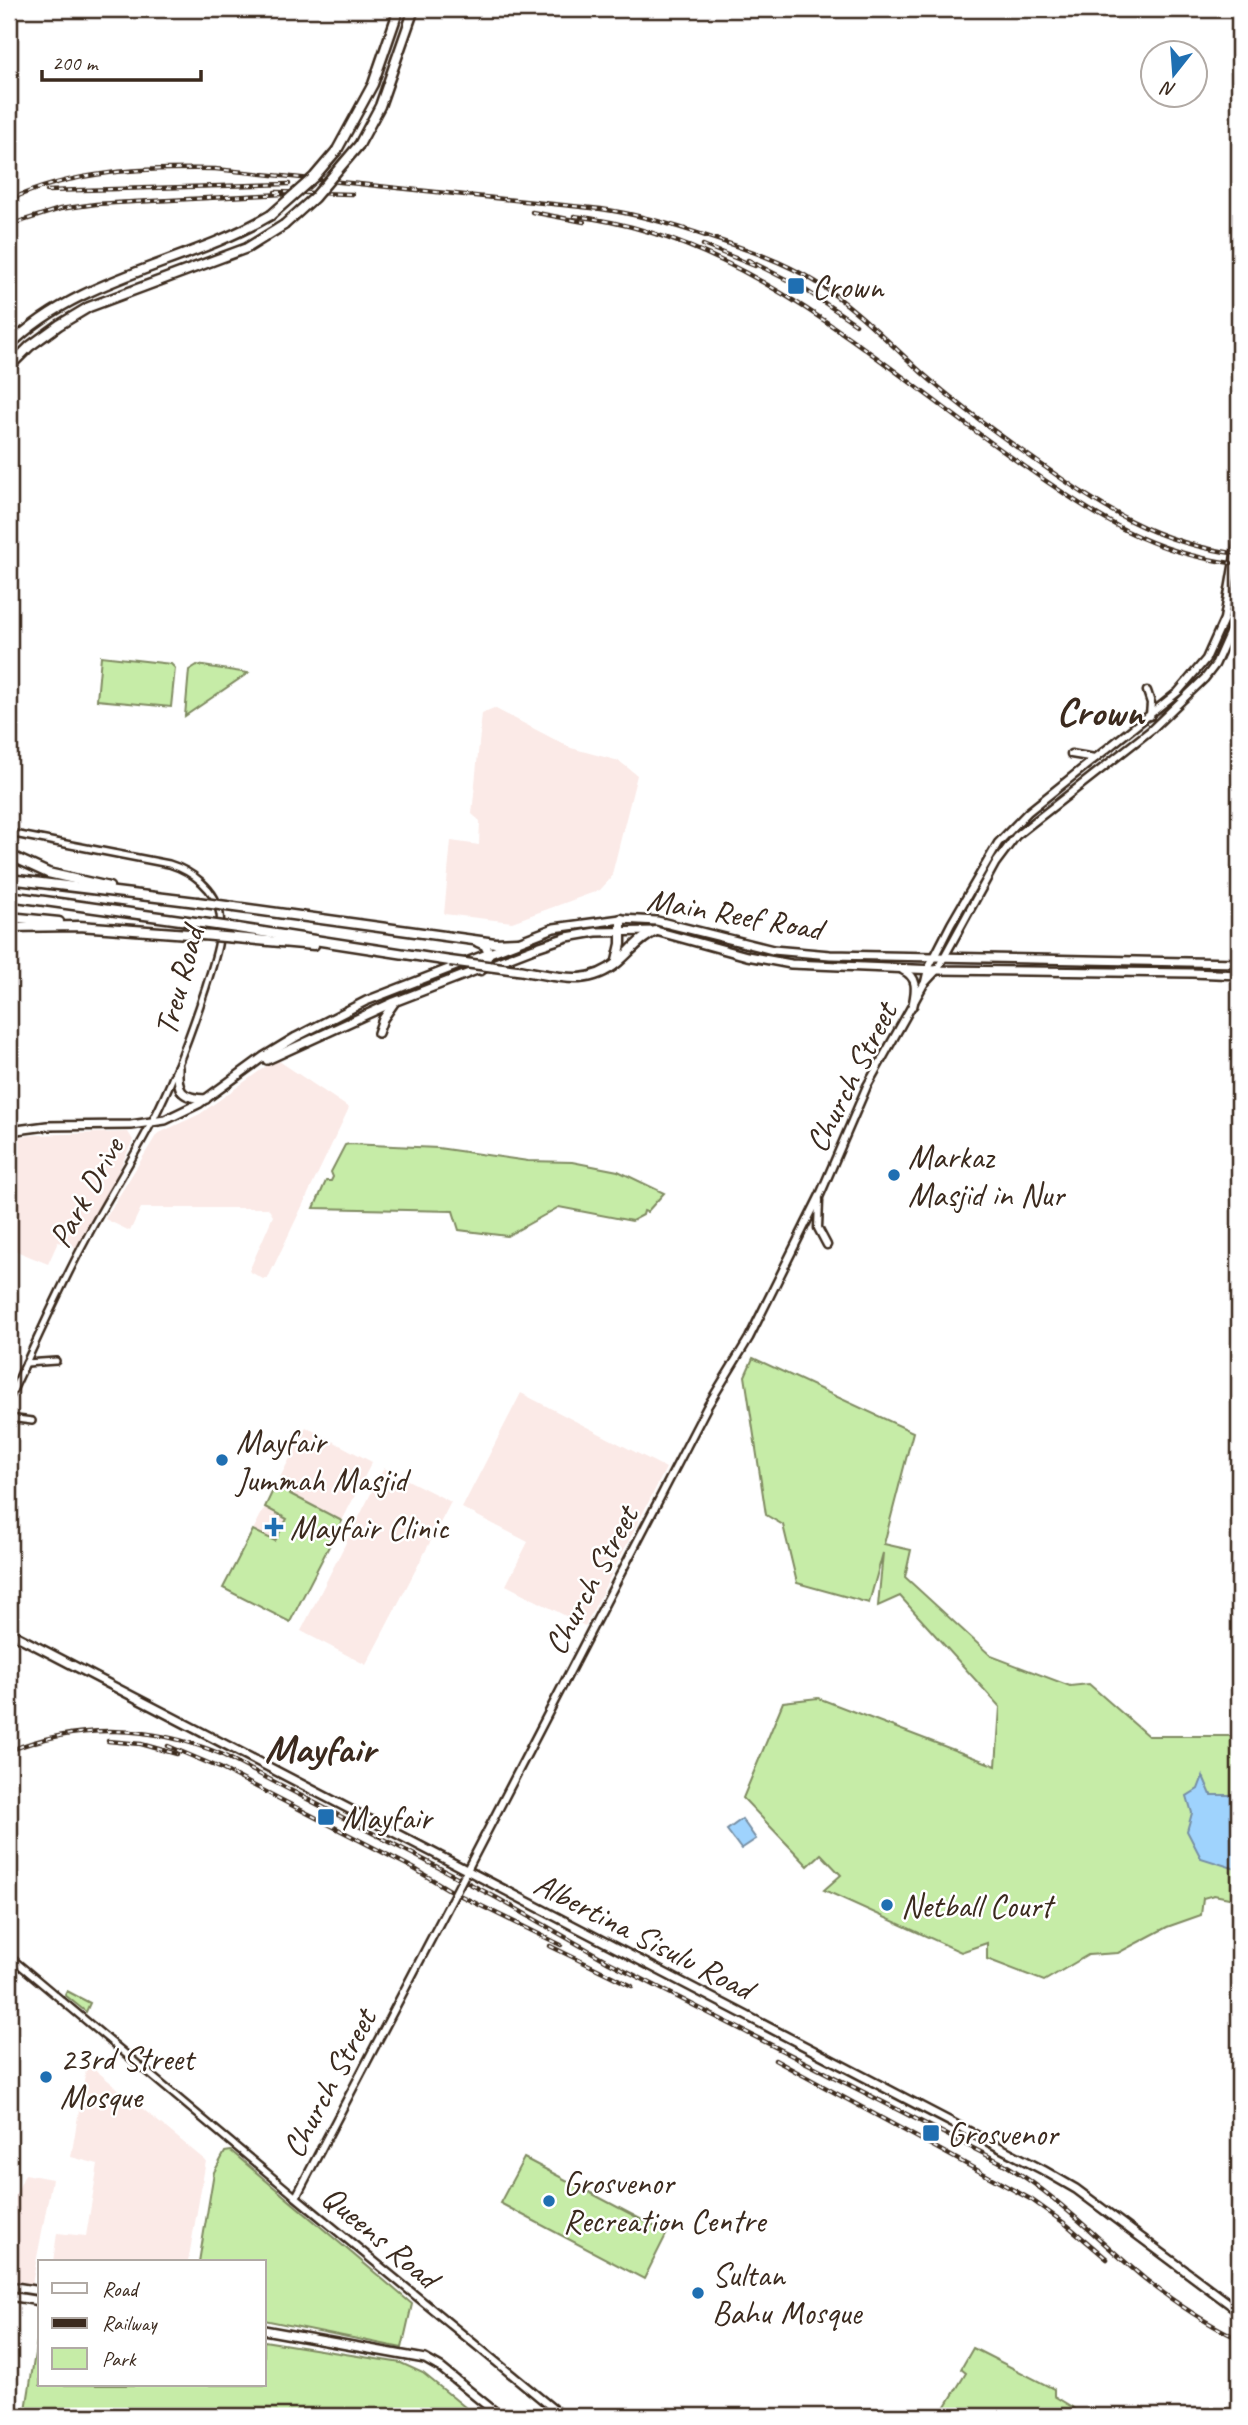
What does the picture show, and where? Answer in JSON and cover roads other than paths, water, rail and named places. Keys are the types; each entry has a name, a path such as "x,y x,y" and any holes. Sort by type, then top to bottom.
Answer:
{"highway":[{"path":"9,346 51,312 87,292 242,232 292,199 337,150 373,84 399,9"},
{"path":"9,367 30,346 89,307 247,248 284,225 322,190 359,145 380,106 414,9"},
{"path":"9,855 48,873 111,887 129,894"},
{"path":"9,879 469,940 517,942"},
{"path":"9,895 349,947 585,979 598,976 616,964 638,942 656,931"},
{"path":"9,917 79,926"},
{"path":"616,964 621,944 621,919"},
{"path":"9,927 79,926 349,947"},
{"path":"469,940 485,945 489,953 481,970"}],"main road":[{"name":"Church Street","path":"925,984 933,958 998,843 1018,820 1150,716 1191,680 1206,659 1217,639 1228,604 1239,532"},
{"name":"Church Street","path":"296,2197 707,1407 748,1341 820,1195 867,1086 925,984 937,970 995,863 1016,836 1151,730 1205,678 1215,665 1231,629 1239,576"},
{"path":"1147,691 1151,703 1150,716"},
{"path":"1071,754 1095,758"},
{"name":"Main Reef Road","path":"9,1131 47,1126 152,1123 176,1116 206,1099 296,1037 366,1001 554,928 621,919 668,922 773,950 856,956 1239,963"},
{"name":"Main Reef Road","path":"253,1065 394,1002 560,939 579,934 621,930 656,931 778,962 928,970 1239,975"},
{"path":"1131,962 1132,973"},
{"path":"898,968 909,973 915,980 913,1005"},
{"path":"378,1033 394,1002"},
{"path":"178,1068 177,1082 183,1094 206,1099"},
{"path":"820,1195 818,1228 827,1245"},
{"name":"Albertina Sisulu Road","path":"9,1632 466,1873 1065,2183 1239,2311"},
{"name":"Queens Road","path":"296,2197 562,2416"},
{"path":"9,2286 38,2291"},
{"path":"9,2296 38,2301"},
{"path":"266,2332 425,2359 441,2368 497,2416"}],"street":[{"name":"Treu Road","path":"9,833 170,864 193,874 207,889 219,912 219,939 191,1032 178,1068 152,1123"},
{"name":"Park Drive","path":"9,1399 83,1244 152,1123"},
{"path":"26,1363 56,1361"},
{"path":"9,1418 32,1421"},
{"name":"Queens Road","path":"9,1956 296,2197"}],"water":[{"path":"1203,1776 1211,1795 1239,1795 1239,1870 1201,1858 1187,1831 1192,1813 1187,1796 1198,1789"},
{"path":"742,1819 756,1839 741,1849 727,1830"}],"railway":[{"path":"9,200 59,182 110,173 215,169 601,209 669,224 764,256 816,282 857,313 962,407 1107,508 1155,532 1209,549 1239,554"},
{"path":"47,191 289,184"},
{"path":"275,192 352,194"},
{"path":"9,225 60,209 96,204 283,194"},
{"path":"532,212 584,222"},
{"path":"574,216 638,229 699,250 758,279 869,352 1027,468 1100,516 1173,550 1231,563"},
{"path":"703,245 755,266"},
{"path":"748,260 801,287 856,324"},
{"path":"9,1751 62,1736 115,1731 168,1737 221,1754 497,1898 609,1962 1004,2164 1060,2204 1156,2288 1202,2319 1239,2339"},
{"path":"108,1741 141,1744 177,1754"},
{"path":"168,1746 220,1768 413,1868 453,1892 561,1945"},
{"path":"550,1946 632,1986"},
{"path":"775,2060 1032,2200 1107,2259"}],"place":[{"name":"Crown","path":"796,286"},
{"name":"Markaz Masjid in Nur","path":"894,1175"},
{"name":"Mayfair Jummah Masjid","path":"222,1460"},
{"name":"Mayfair Clinic","path":"274,1527"},
{"name":"Mayfair","path":"326,1817"},
{"name":"Netball Court","path":"887,1905"},
{"name":"23rd Street Mosque","path":"46,2077"},
{"name":"Grosvenor","path":"931,2133"},
{"name":"Grosvenor Recreation Centre","path":"549,2201"},
{"name":"Sultan Bahu Mosque","path":"698,2293"}],"district":[{"name":"Crown","path":"1100,711"},
{"name":"Mayfair","path":"320,1748"}]}
